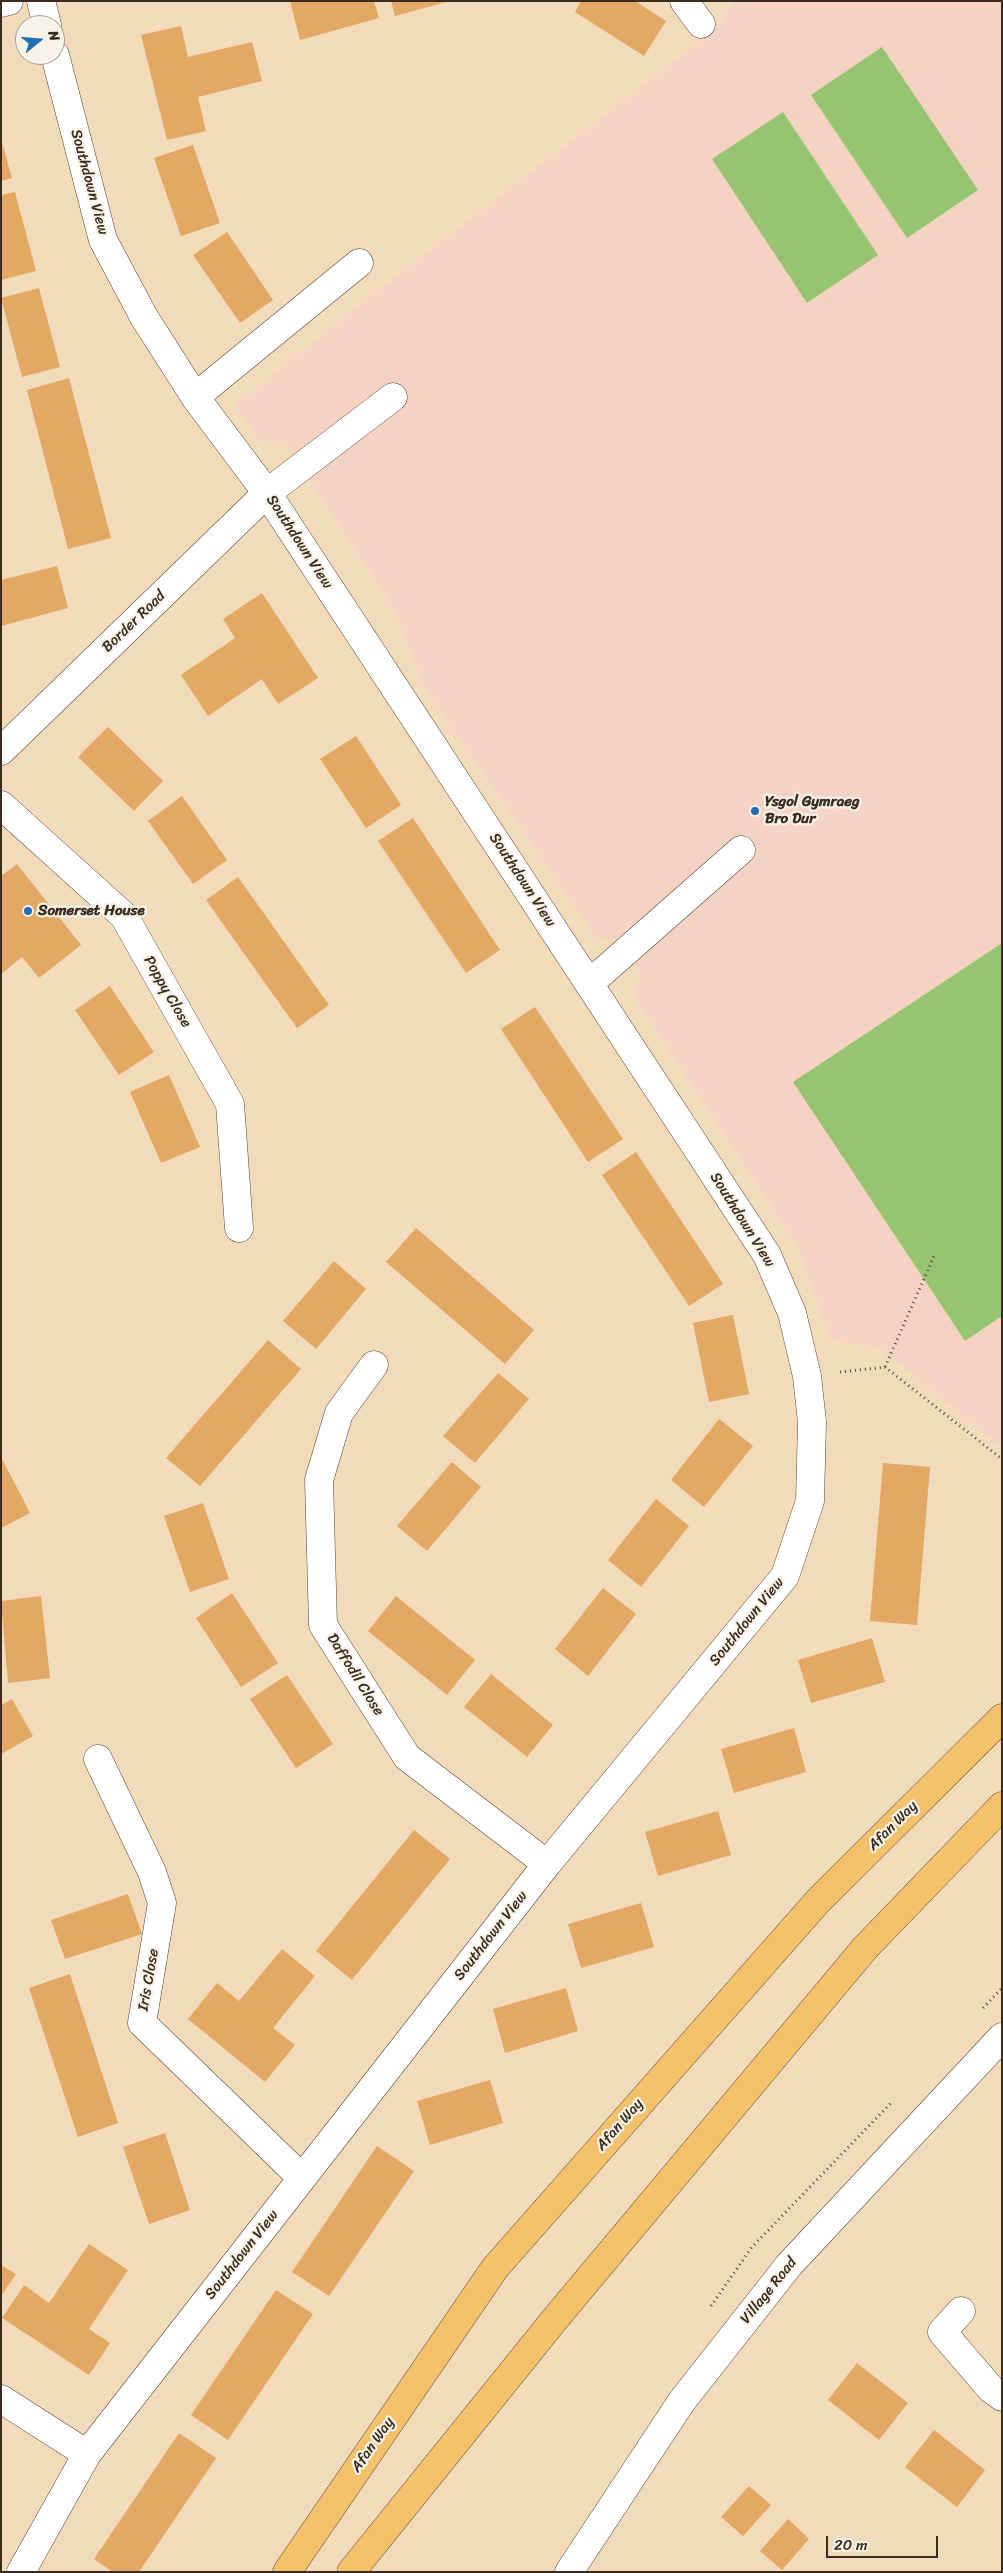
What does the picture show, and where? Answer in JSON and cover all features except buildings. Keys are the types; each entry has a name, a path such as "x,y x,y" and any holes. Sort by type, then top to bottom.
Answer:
{"main road":[{"name":"Afan Way","path":"287,2572 495,2268 818,1901 1002,1718"},
{"path":"351,2572 556,2319 865,1948 1002,1806"}],"street":[{"path":"1,3 9,1"},
{"path":"41,1 44,15"},
{"path":"684,1 701,24"},
{"name":"Southdown View","path":"21,2572 87,2454 547,1864 785,1576 810,1501 812,1422 808,1376 792,1313 767,1255 267,493 195,397 144,317 103,240 58,65"},
{"path":"195,397 359,263"},
{"name":"Border Road","path":"1,751 267,493 392,397"},
{"name":"Poppy Close","path":"1,805 124,916 230,1104 239,1228"},
{"path":"590,984 741,850"},
{"name":"Daffodil Close","path":"374,1366 339,1413 319,1480 323,1625 407,1757 547,1864"},
{"name":"Iris Close","path":"98,1759 152,1872 162,1904 142,2023 302,2178"},
{"name":"Village Road","path":"569,2572 682,2401 789,2265 1002,2037"},
{"path":"961,2310 942,2332 991,2389 1002,2397"},
{"path":"1,2400 87,2454"}],"path":[{"path":"885,1367 935,1254"},
{"path":"808,1376 885,1367 1002,1459"}],"shaded area":[{"name":"Ysgol Gymraeg Bro Dur","path":"734,1 1002,1 1002,1448 878,1347 831,1341 798,1246 633,996 641,973 618,940 596,938 423,685 394,608 284,441 259,441 235,406 347,315 694,46 721,24"}],"green space":[{"path":"882,47 978,190 907,238 811,95"},
{"path":"783,112 878,255 807,303 712,159"},
{"path":"1002,943 1002,1316 965,1341 793,1082"}],"place":[{"name":"Ysgol Gymraeg Bro Dur","path":"755,811"},
{"name":"Somerset House","path":"28,911"}]}
